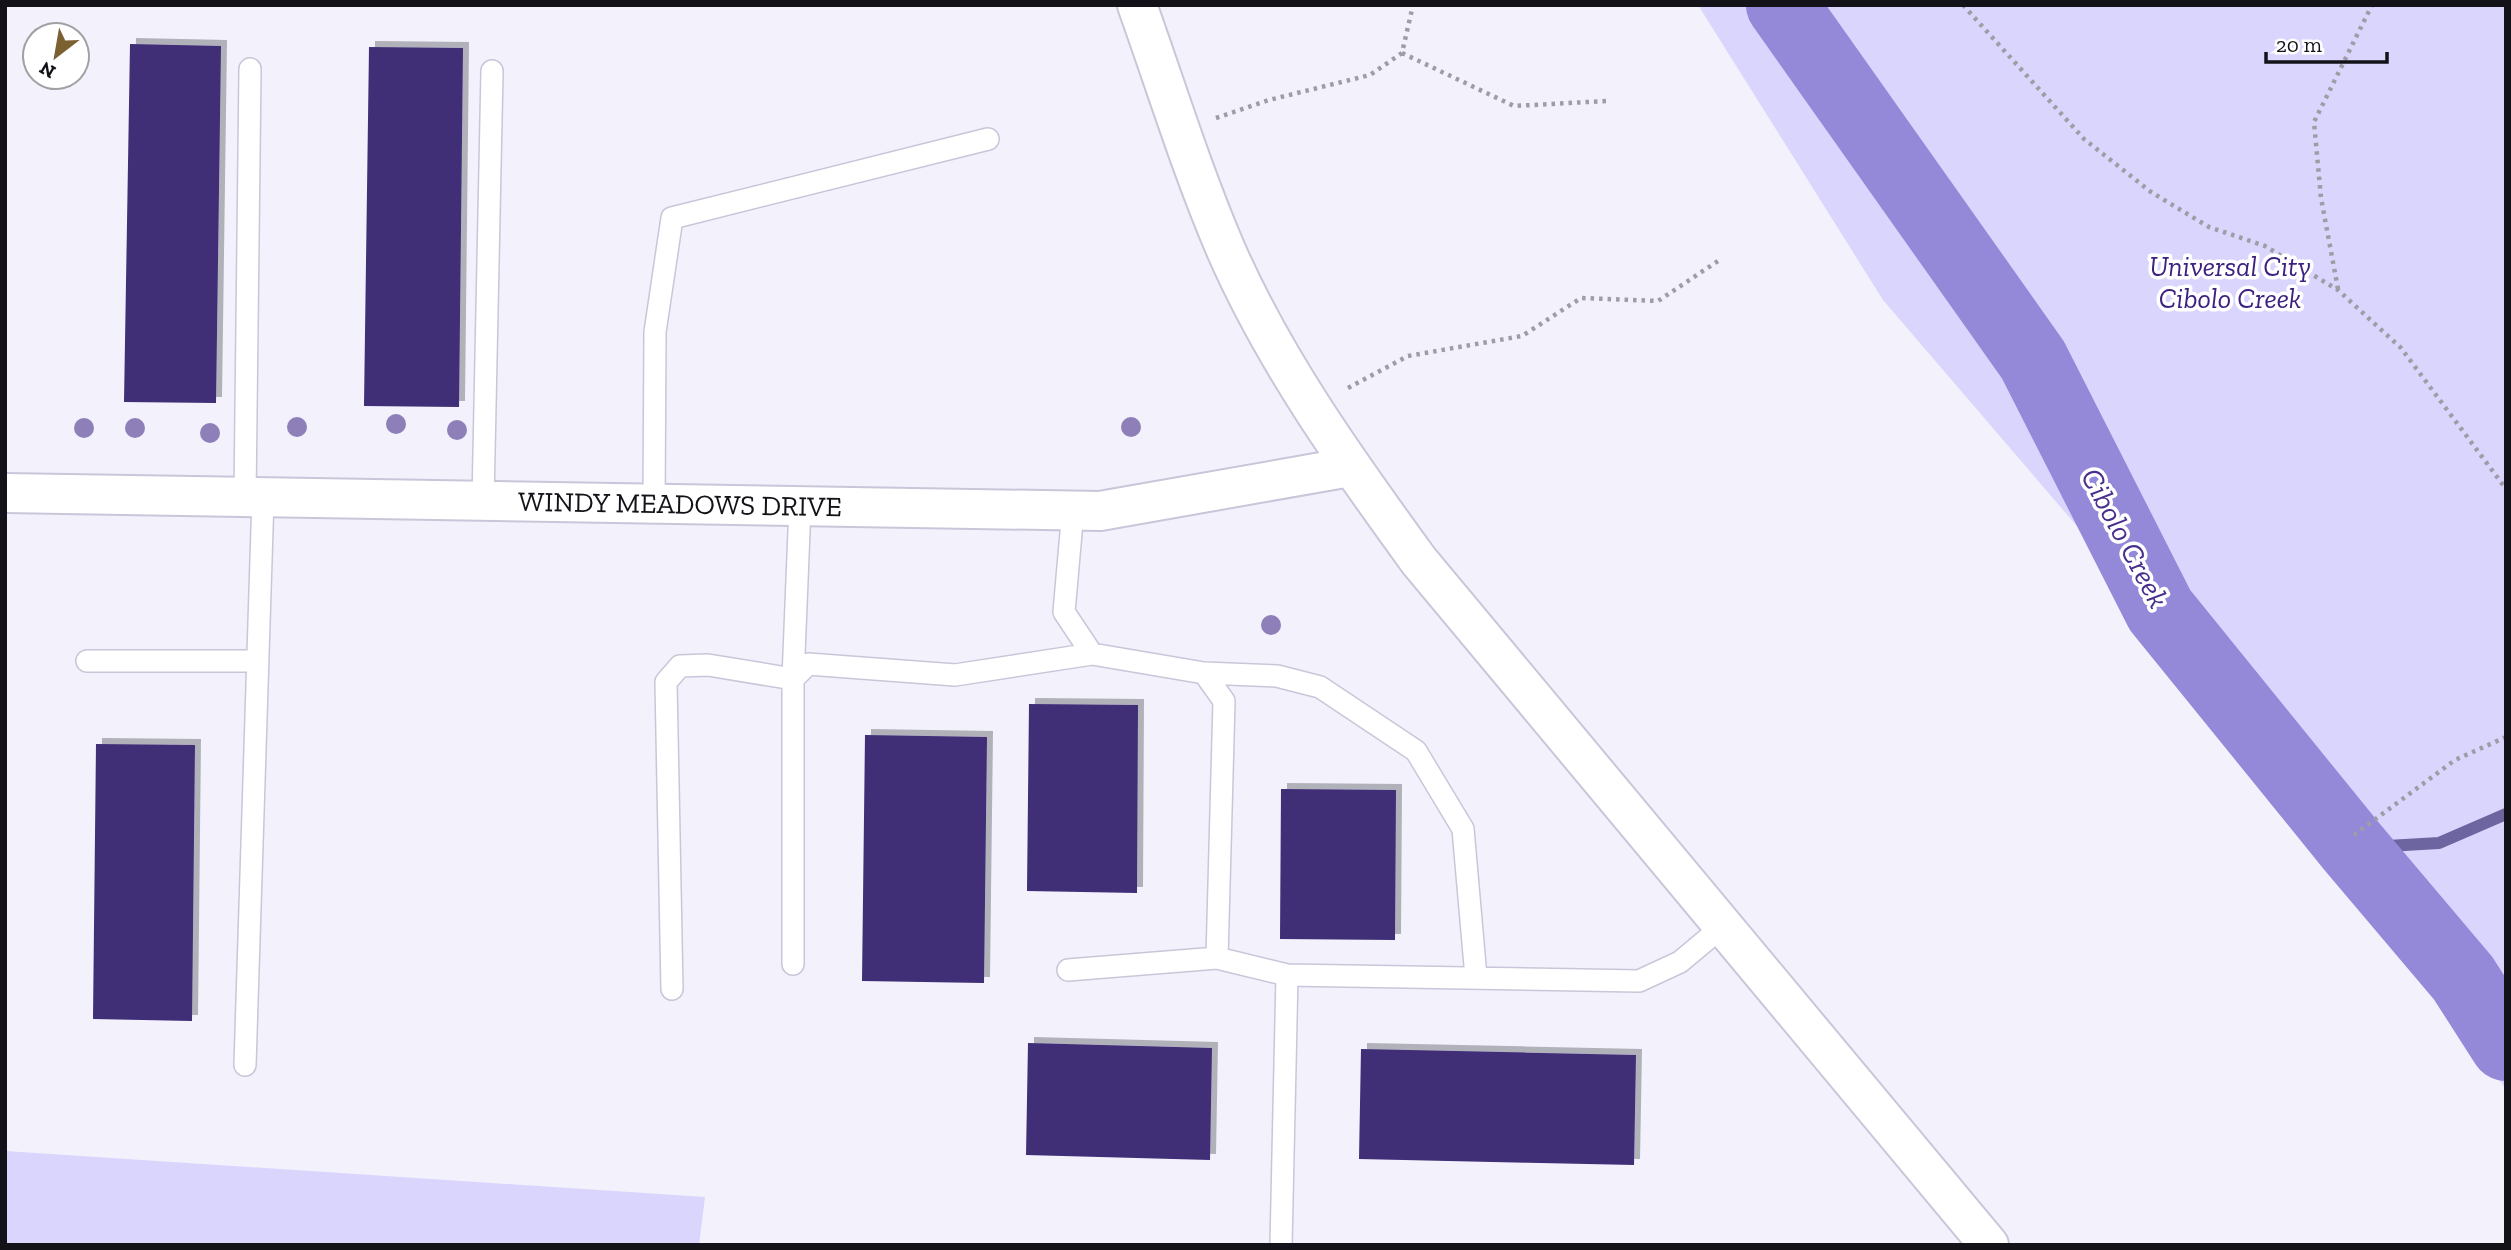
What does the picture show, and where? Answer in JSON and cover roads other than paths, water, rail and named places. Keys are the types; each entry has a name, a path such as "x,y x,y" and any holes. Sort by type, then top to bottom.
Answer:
{"main road":[{"path":"1137,5 1226,249 1255,310 1308,403 1350,467 1419,561 1989,1245"},
{"name":"WINDY MEADOWS DRIVE","path":"5,493 1073,510 1112,509 1350,467"}],"lane":[{"path":"245,1065 258,661 250,69"},
{"path":"483,501 492,71"},
{"path":"654,503 655,332 672,218 988,139"},
{"path":"793,964 793,679 800,506"},
{"path":"1073,510 1064,612 1092,654"},
{"path":"793,679 808,664 955,675 1092,654 1205,673 1277,676 1320,687 1416,751 1463,829 1476,977"},
{"path":"87,661 258,661"},
{"path":"672,989 666,682 680,666 708,664 793,679"},
{"path":"1205,673 1224,701 1217,958"},
{"path":"1068,970 1217,958 1287,975 1639,981 1680,962 1723,926"},
{"path":"1281,1245 1287,975"}],"waterway":[{"name":"Cibolo Creek","path":"1782,5 2033,360 2160,610 2353,848 2463,978 2506,1045"},
{"path":"2353,848 2439,843 2506,814"}],"park label":[{"name":"Universal City Cibolo Creek","path":"2230,282"}]}
